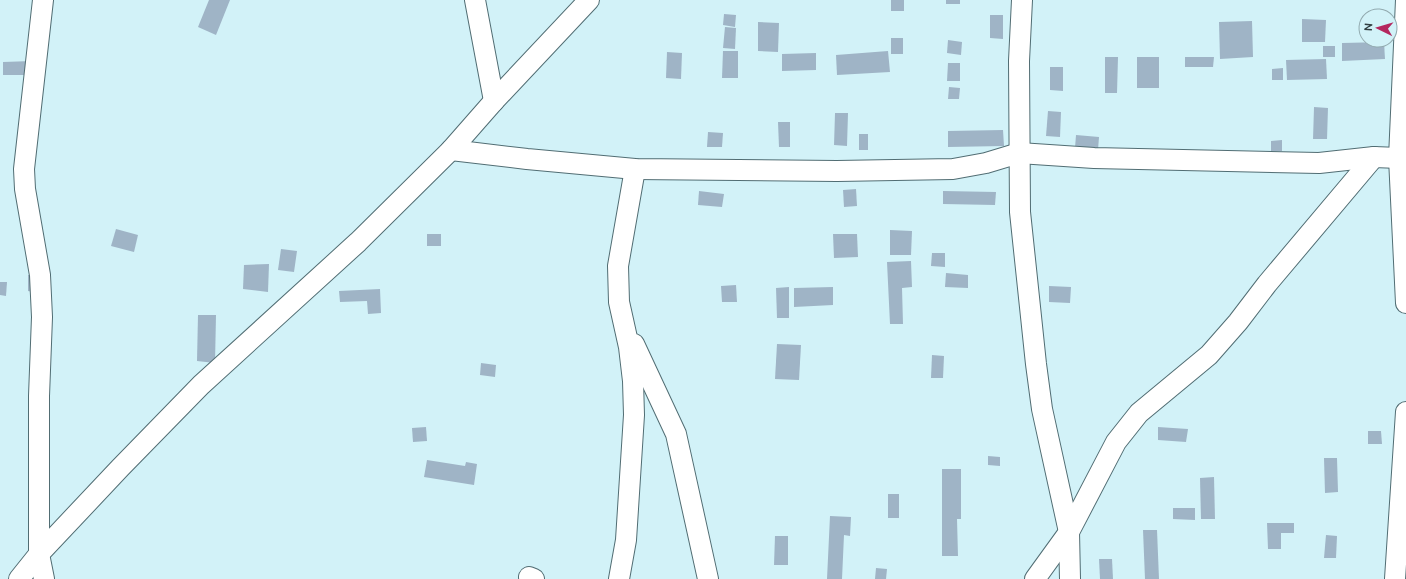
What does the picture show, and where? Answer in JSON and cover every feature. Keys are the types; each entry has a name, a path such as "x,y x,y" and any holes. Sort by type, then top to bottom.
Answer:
{"street":[{"path":"43,0 24,169 25,189 40,275 42,317 39,396 39,554 44,579"},
{"path":"475,0 494,101"},
{"path":"19,579 39,554 201,385 358,242 451,150 494,101 589,0"},
{"path":"1022,0 1018,61 1020,212 1042,409 1068,532 1070,579"},
{"path":"1406,0 1399,158 1406,303"},
{"path":"451,150 635,169 837,171 953,169 986,163 1019,153 1094,158 1319,163 1374,157 1399,158"},
{"path":"1035,579 1068,532 1116,442 1139,413 1209,356 1238,322 1267,284 1374,157"},
{"path":"619,579 626,540 634,415 633,381 629,348 619,302 618,266 635,169"},
{"path":"623,321 676,434 708,579"},
{"path":"1395,579 1406,412"}],"building":[{"path":"209,0 230,0 216,35 198,27"},
{"path":"891,0 904,0 904,11 891,11"},
{"path":"946,0 960,0 960,4 946,4"},
{"path":"724,14 736,15 735,27 723,25"},
{"path":"990,15 1003,15 1003,39 990,38"},
{"path":"1302,19 1326,20 1325,42 1302,42"},
{"path":"1252,21 1253,57 1220,59 1219,22"},
{"path":"758,22 779,23 778,52 758,51"},
{"path":"725,27 736,28 735,49 723,48"},
{"path":"891,38 903,38 903,54 891,54"},
{"path":"948,40 962,42 961,55 947,53"},
{"path":"1342,43 1358,43 1358,48 1384,48 1385,59 1342,61"},
{"path":"1323,46 1335,46 1335,57 1323,57"},
{"path":"723,51 738,51 738,78 722,78"},
{"path":"888,51 890,72 837,75 836,55"},
{"path":"667,52 682,53 681,79 666,78"},
{"path":"816,53 816,70 782,71 782,54"},
{"path":"1105,57 1118,57 1117,93 1105,93"},
{"path":"1137,57 1159,57 1159,88 1137,88"},
{"path":"1185,57 1214,57 1213,67 1185,67"},
{"path":"1326,59 1327,79 1287,80 1286,60"},
{"path":"32,61 32,75 3,75 3,62"},
{"path":"948,63 960,63 960,81 947,81"},
{"path":"1050,67 1063,67 1063,91 1050,90"},
{"path":"1283,68 1283,80 1272,80 1272,69"},
{"path":"949,87 960,88 959,99 948,99"},
{"path":"1314,107 1328,108 1327,139 1313,139"},
{"path":"1048,111 1061,112 1060,137 1046,136"},
{"path":"835,113 848,113 847,146 834,145"},
{"path":"778,122 790,122 790,147 779,147"},
{"path":"1003,130 1004,146 948,147 948,131"},
{"path":"708,132 723,133 722,147 707,147"},
{"path":"859,134 868,134 868,150 859,150"},
{"path":"1076,135 1099,137 1098,150 1075,148"},
{"path":"1282,140 1282,151 1271,151 1271,141"},
{"path":"856,189 857,206 844,207 843,190"},
{"path":"699,191 724,194 722,207 698,205"},
{"path":"943,191 996,192 995,205 943,204"},
{"path":"116,229 138,235 134,252 111,246"},
{"path":"890,230 912,231 911,255 890,255"},
{"path":"427,234 441,234 441,246 427,246"},
{"path":"833,234 857,234 858,257 834,258"},
{"path":"281,249 297,251 294,272 278,270"},
{"path":"932,253 945,253 945,267 931,266"},
{"path":"911,261 912,287 902,288 903,324 890,324 887,262"},
{"path":"269,264 268,292 243,289 244,265"},
{"path":"946,273 968,275 968,288 945,287"},
{"path":"28,275 34,275 33,292 28,291"},
{"path":"0,282 7,282 6,296 0,295"},
{"path":"736,285 737,302 722,302 721,286"},
{"path":"1049,286 1071,287 1070,303 1049,302"},
{"path":"789,287 789,318 777,318 776,288"},
{"path":"833,287 833,305 794,307 794,288"},
{"path":"380,289 381,313 368,314 367,301 340,302 339,291"},
{"path":"198,315 216,315 215,363 197,361"},
{"path":"777,344 801,345 799,380 775,379"},
{"path":"932,355 944,356 943,378 931,378"},
{"path":"481,363 496,365 495,377 480,375"},
{"path":"426,427 427,441 413,442 412,428"},
{"path":"1158,427 1188,429 1186,442 1158,440"},
{"path":"1368,431 1381,431 1382,444 1368,444"},
{"path":"988,456 1000,457 1000,466 988,465"},
{"path":"1324,458 1337,458 1338,492 1325,493"},
{"path":"427,460 465,466 466,462 477,464 474,485 424,477"},
{"path":"942,469 961,469 961,519 957,519 958,556 942,556"},
{"path":"1214,477 1215,519 1201,519 1200,478"},
{"path":"888,494 899,494 899,518 888,518"},
{"path":"1173,508 1195,508 1195,520 1173,519"},
{"path":"830,516 851,517 850,536 844,535 842,579 827,579"},
{"path":"1267,523 1294,523 1294,533 1281,533 1281,549 1268,549"},
{"path":"1143,530 1157,530 1159,579 1145,579"},
{"path":"1326,535 1337,536 1336,558 1324,558"},
{"path":"775,536 788,536 788,565 774,565"},
{"path":"1099,559 1112,559 1113,579 1100,579"},
{"path":"876,568 887,569 886,579 875,579"}]}
